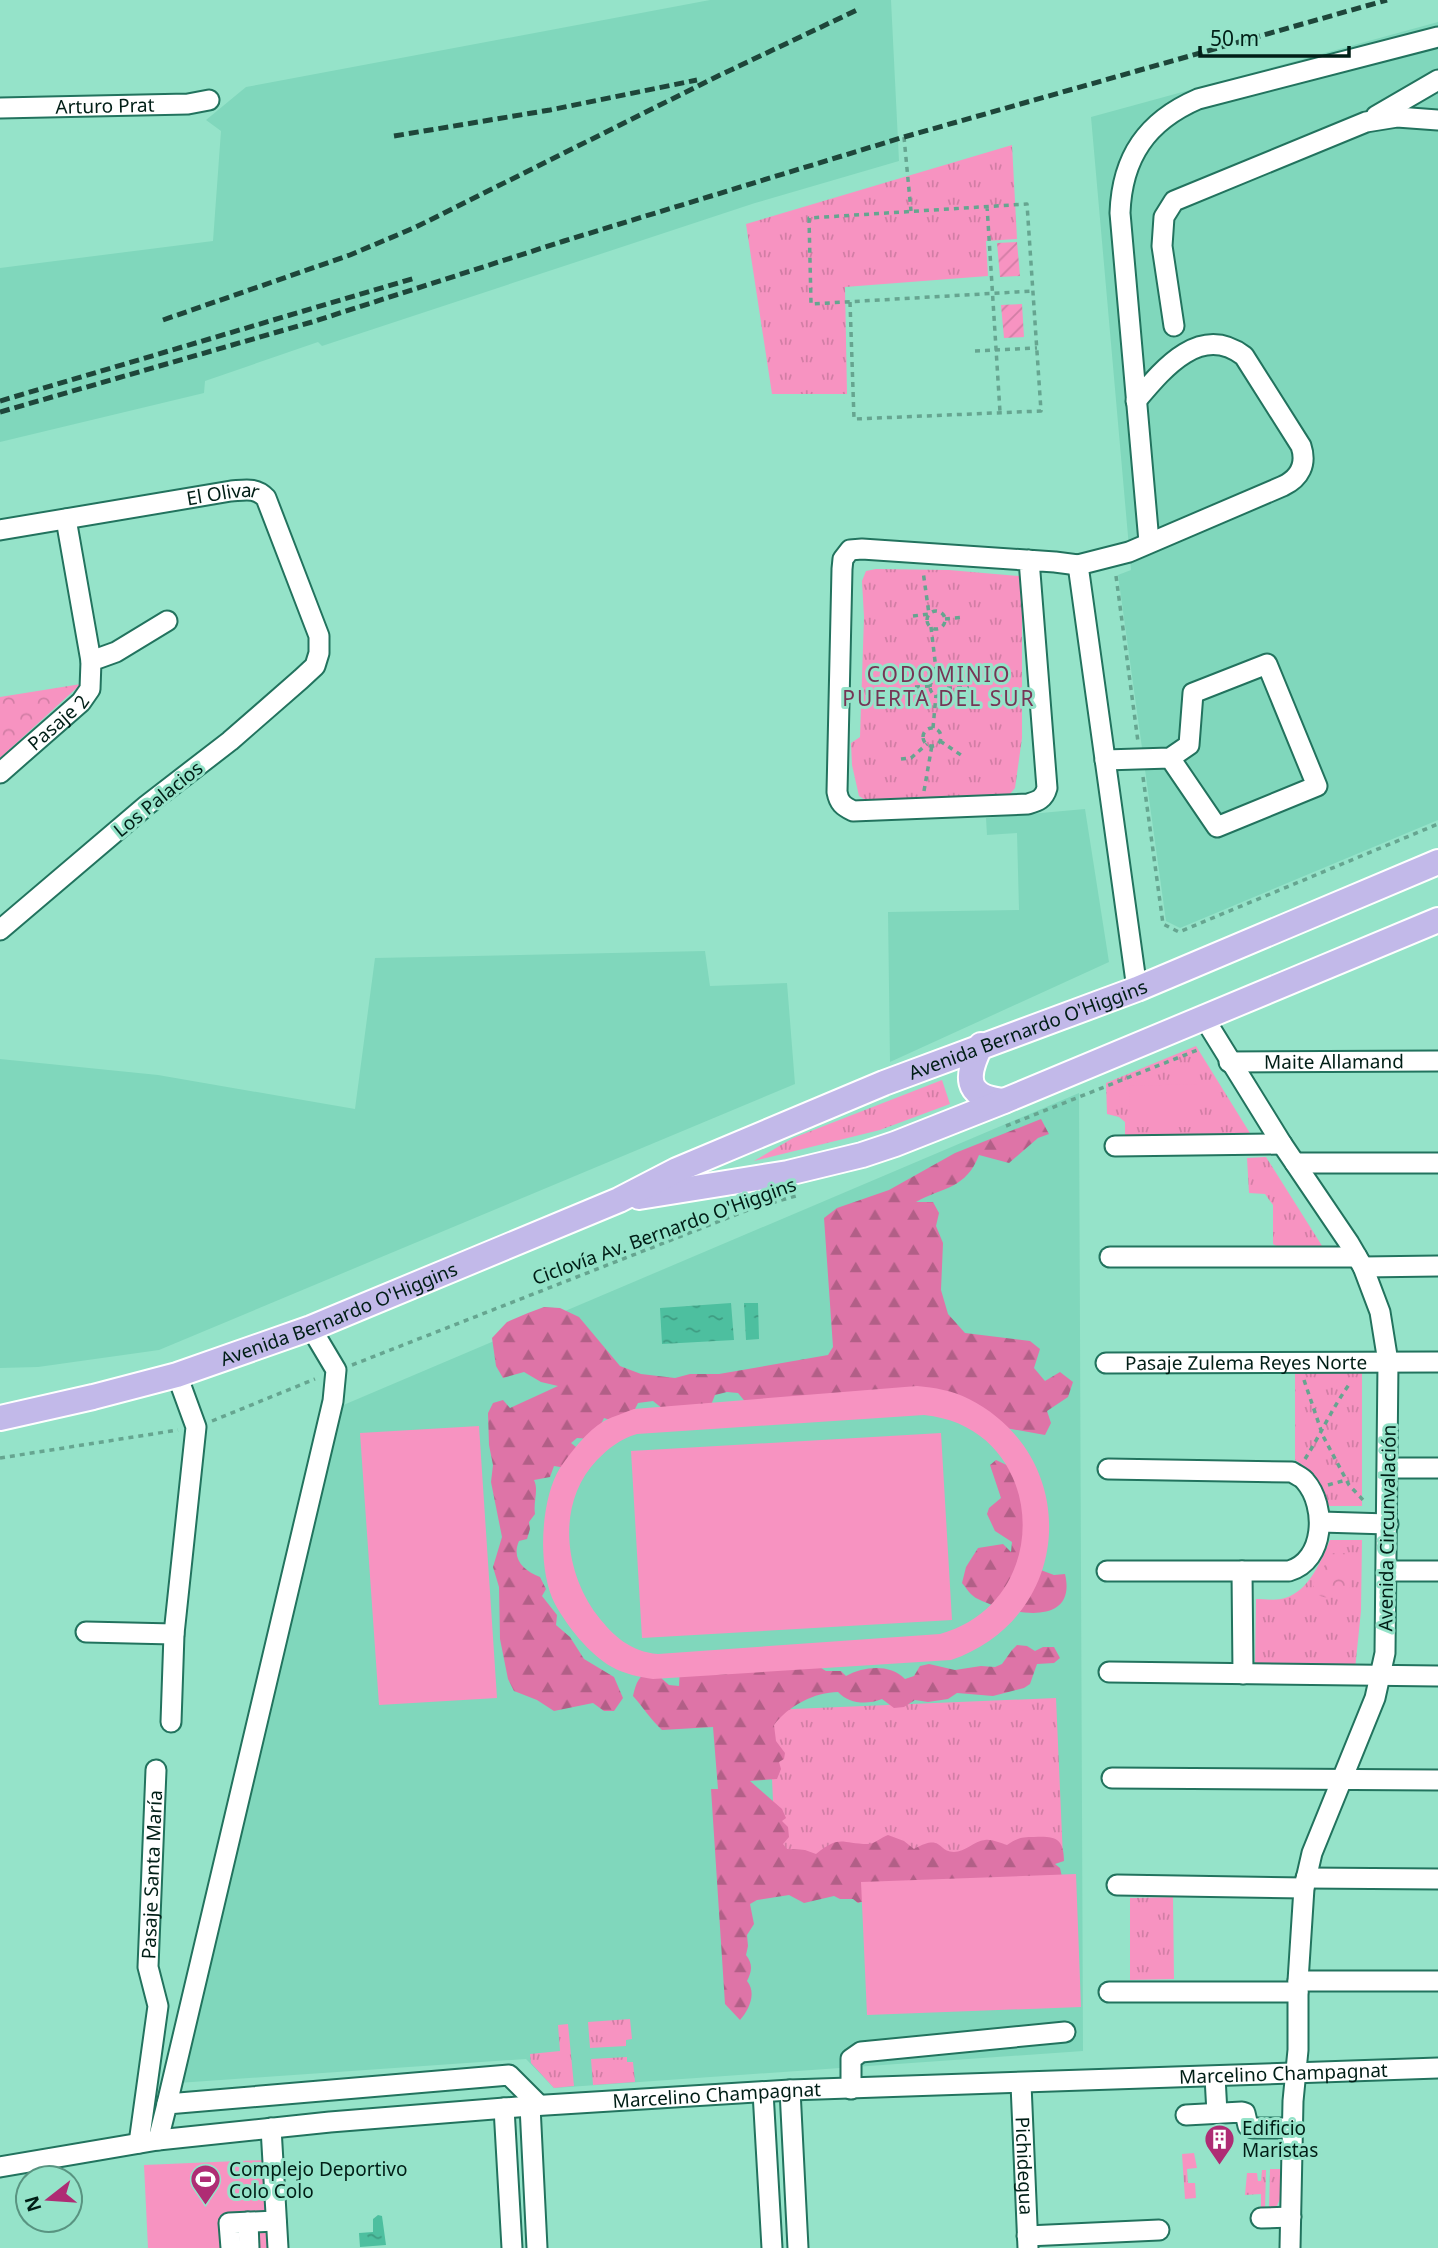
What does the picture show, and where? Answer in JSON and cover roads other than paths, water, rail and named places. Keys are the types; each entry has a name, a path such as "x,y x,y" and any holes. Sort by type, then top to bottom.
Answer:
{"main road":[{"name":"Avenida Bernardo O'Higgins","path":"0,1418 177,1375 311,1328 619,1200 677,1170 884,1083 1137,989 1438,862"},
{"name":"Avenida Bernardo O'Higgins","path":"619,1200 789,1173 895,1144 1004,1101 1209,1027 1438,920"},
{"path":"981,1045 972,1062 971,1083 982,1095 1004,1101"},
{"name":"Avenida Bernardo O'Higgins","path":"0,1401 51,1406"}],"street":[{"path":"1149,542 1120,213 1124,175 1141,141 1167,115 1198,99 1438,37"},
{"path":"1174,326 1163,246 1164,217 1174,201 1366,122 1438,80"},
{"name":"Arturo Prat","path":"0,108 188,104 209,100"},
{"path":"1366,122 1397,117 1438,120"},
{"path":"1029,560 1047,788 1045,795 1038,802 1028,804 853,811 844,806 839,802 837,792 843,559 850,550 862,549 1029,560 1078,565 1129,552 1291,483 1302,470 1304,453 1301,446 1244,356 1230,347 1210,344 1198,346 1182,355 1161,372 1136,401"},
{"name":"El Olivar","path":"0,530 231,491 251,489 260,492 266,498 319,636 319,653 315,666"},
{"name":"Pasaje 2","path":"0,774 81,702 90,689 90,661 66,519"},
{"path":"1078,565 1137,989"},
{"path":"90,661 131,644 167,621"},
{"path":"1105,760 1170,758 1189,745 1193,693 1267,664 1317,786 1217,827 1170,758"},
{"name":"Los Palacios","path":"0,930 147,805 271,706 315,666"},
{"name":"Avenida Circunvalación","path":"1209,1027 1360,1262 1380,1312 1388,1363 1387,1631 1381,1676 1371,1708 1312,1853 1305,1883 1298,1987 1290,2248"},
{"name":"Maite Allamand","path":"1229,1062 1438,1061"},
{"path":"1115,1146 1282,1144"},
{"path":"1295,1163 1438,1163"},
{"path":"1110,1257 1438,1266"},
{"path":"149,2142 167,2104 333,1401 337,1370 311,1328"},
{"name":"Pasaje Zulema Reyes Norte","path":"1105,1363 1438,1362"},
{"path":"171,1722 174,1634 196,1427 177,1375"},
{"path":"1388,1468 1438,1468"},
{"path":"1107,1571 1298,1569 1309,1559 1321,1522 1312,1492 1304,1479 1292,1472 1108,1469"},
{"path":"1321,1522 1388,1524"},
{"path":"1242,1571 1243,1674"},
{"path":"1387,1571 1438,1571"},
{"path":"86,1632 174,1634"},
{"path":"1109,1672 1438,1676"},
{"name":"Pasaje Santa María","path":"149,2142 158,2006 148,1967 156,1770"},
{"path":"1112,1778 1438,1780"},
{"path":"1117,1885 1438,1879"},
{"path":"1109,1992 1438,1981"},
{"path":"851,2089 851,2059 861,2052 1065,2032"},
{"name":"Marcelino Champagnat","path":"0,2166 149,2142 330,2122 504,2108 790,2090 1438,2068"},
{"path":"167,2104 509,2075 535,2106 537,2248"},
{"path":"1215,2077 1217,2113"},
{"name":"Pichidegua","path":"1021,2084 1027,2242"},
{"path":"790,2090 798,2248"},
{"path":"326,2091 330,2122"},
{"path":"763,2092 772,2248"},
{"path":"504,2108 512,2248"},
{"path":"1186,2115 1245,2113 1248,2126 1253,2129 1293,2127"},
{"path":"271,2128 278,2248"},
{"path":"1261,2218 1291,2217"},
{"path":"230,2248 229,2223 276,2221"},
{"path":"248,2222 249,2248"},
{"path":"1027,2242 1159,2231"}],"water":[{"path":"731,1303 734,1340 662,1344 660,1308"},
{"path":"744,1303 758,1303 759,1339 746,1340"},
{"path":"378,2215 382,2216 386,2245 360,2247 359,2233 373,2232 373,2219"}],"railway":[{"path":"0,412 312,322 564,241 904,137 1387,0"},
{"path":"163,320 350,255 416,227 718,76 859,9"},
{"path":"394,136 550,110 697,80"},
{"path":"0,401 415,278"}],"place":[{"name":"Edificio Maristas","path":"1219,2166"},
{"name":"Complejo Deportivo Colo Colo","path":"206,2207"}],"district":[{"name":"CODOMINIO PUERTA DEL SUR","path":"939,687"}]}
